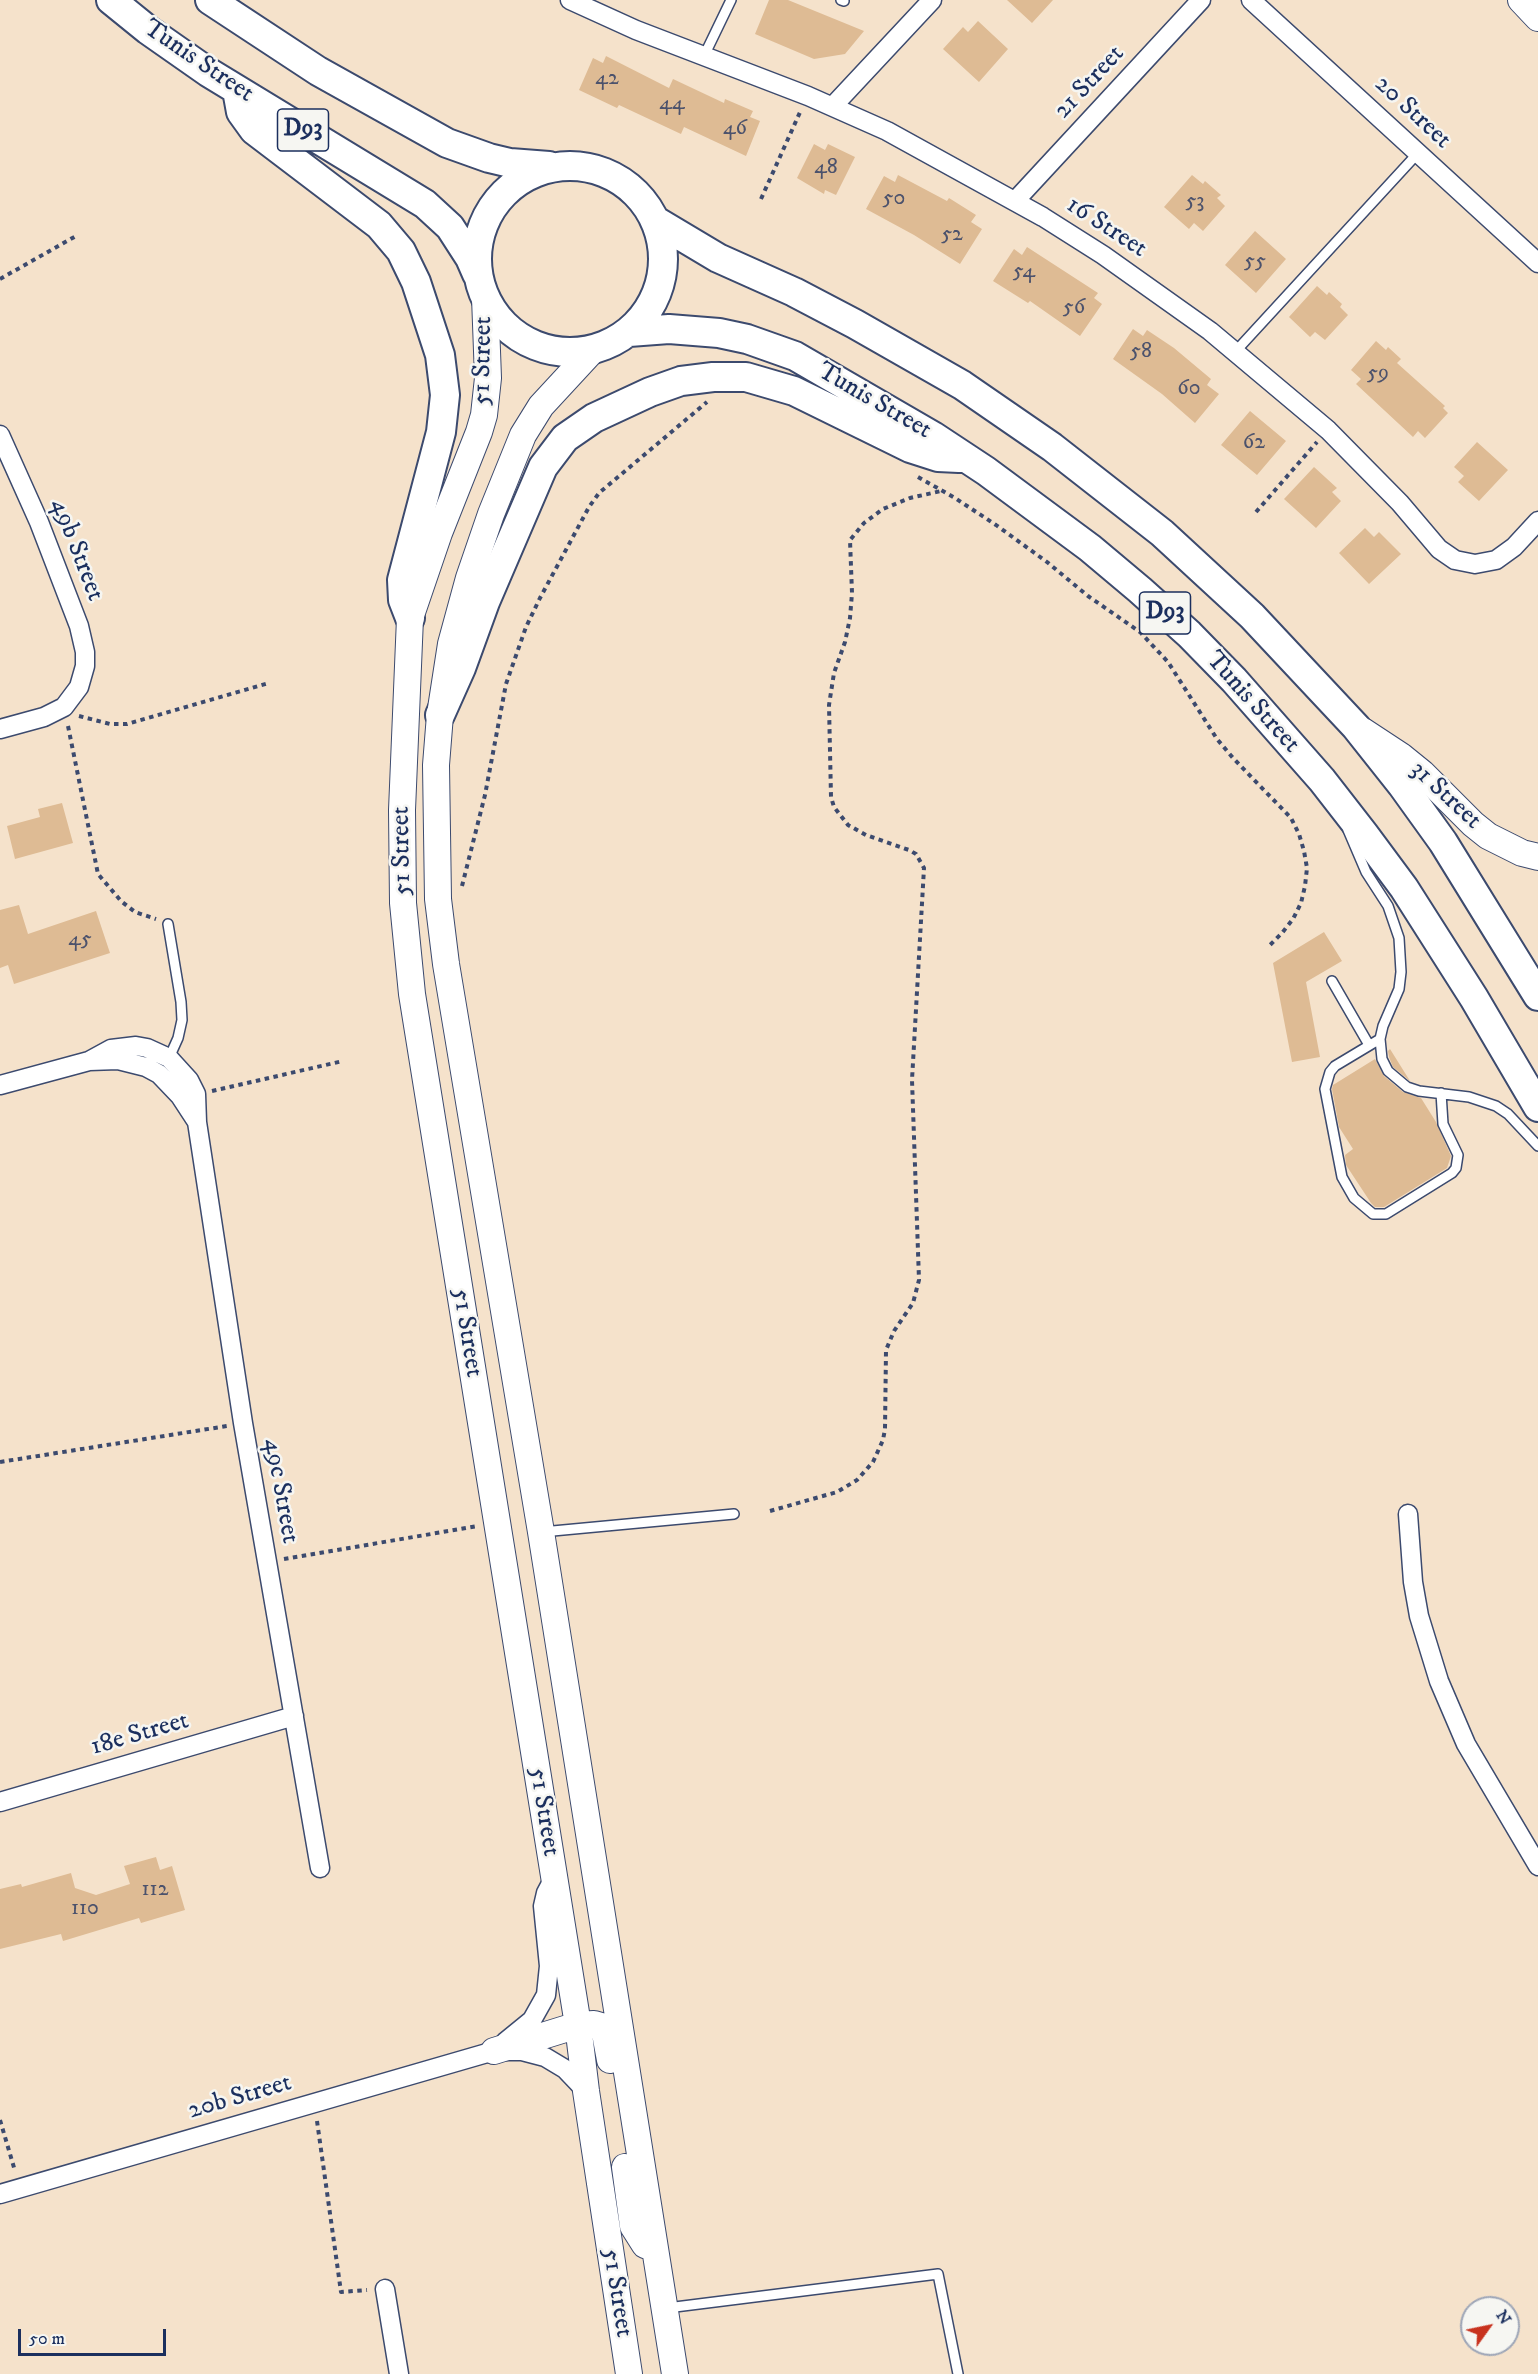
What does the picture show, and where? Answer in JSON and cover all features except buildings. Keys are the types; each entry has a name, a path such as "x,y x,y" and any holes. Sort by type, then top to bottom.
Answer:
{"main road":[{"name":"Tunis Street","path":"111,0 148,30 237,90 425,204 455,235 470,258 481,286"},
{"name":"D93","path":"210,0 318,71 447,143 510,163 554,166"},
{"path":"237,90 241,111 254,130 366,214 391,237 409,266 440,355 445,395 441,432 402,580 403,600 410,618"},
{"path":"554,166 585,166 614,176 639,195 656,221 663,245 663,270 657,293 646,315 629,332 590,353 560,352 536,346 515,334 497,318 481,286 477,246 485,217 502,193 526,175 554,166"},
{"name":"D93","path":"656,221 718,258 794,292 915,357 971,391 1052,447 1117,496 1214,580 1289,653 1356,727 1402,785 1443,842 1538,996"},
{"name":"Tunis Street","path":"629,332 690,330 747,339 775,348 815,367 967,458 1090,548 1189,634 1278,729 1342,807 1404,888 1474,998 1538,1107"},
{"path":"440,715 461,668 498,570 543,467 565,438 594,418 650,392 681,381 713,377 746,378 794,391 917,451 938,457 967,458"}],"street":[{"name":"16 Street","path":"570,0 592,5 704,56 833,106 935,155 1015,201 1121,267 1184,311 1235,351 1328,430 1400,503 1439,549 1455,560 1475,564 1496,560 1514,547 1538,520"},
{"path":"833,106 932,0"},
{"name":"21 Street","path":"1015,201 1201,0"},
{"name":"20 Street","path":"1251,0 1538,263"},
{"path":"1521,0 1538,18"},
{"name":"51 Street","path":"481,286 488,378 483,415 476,441 431,554 410,618 402,810 403,903 419,1039 578,2025 629,2374"},
{"name":"51 Street","path":"590,353 541,406 527,428 491,514 469,578 451,644 440,715 436,765 438,899 446,964 541,1532 675,2374"},
{"name":"49b Street","path":"0,435 39,522 83,639 85,666 79,687 64,707"},
{"path":"0,729 44,717 64,707"},
{"name":"31 Street","path":"1356,727 1408,761 1488,836 1522,853 1538,857"},
{"path":"0,1085 89,1061 111,1049 147,1048 169,1058 189,1080 196,1094"},
{"name":"49c Street","path":"89,1061 118,1060 146,1067 159,1074 180,1096 197,1122"},
{"name":"49c Street","path":"196,1094 197,1122 243,1423 320,1868"},
{"path":"1408,1515 1409,1549 1417,1605 1438,1681 1466,1744 1538,1866"},
{"name":"18e Street","path":"0,1802 294,1716"},
{"name":"20b Street","path":"494,2051 532,2020 546,1995 549,1966 543,1906 546,1893 554,1878"},
{"path":"494,2051 578,2025 601,2026 608,2040 633,2226 645,2245 655,2249"},
{"name":"20b Street","path":"0,2194 494,2051 522,2051 545,2057 565,2068 586,2091"},
{"path":"385,2289 399,2374"}],"lane":[{"path":"704,56 731,0"},
{"path":"1235,351 1418,153"},
{"path":"1342,807 1348,832 1358,857 1388,906 1399,938 1401,972 1399,988 1380,1039 1382,1059 1388,1071 1397,1080 1419,1091 1476,1098 1496,1106 1508,1114 1538,1146"},
{"path":"168,924 182,1020 178,1038 169,1058"},
{"path":"1332,981 1369,1045"},
{"path":"1380,1039 1335,1066 1329,1072 1325,1089 1342,1177 1354,1198 1373,1214 1386,1214 1452,1173 1456,1168 1458,1155 1443,1125 1441,1093"},
{"path":"541,1532 734,1514"},
{"path":"665,2308 938,2274 958,2374"}],"path":[{"path":"761,199 808,96"},
{"path":"0,279 76,236"},
{"path":"461,889 485,795 506,684 526,627 540,598 589,507 599,493 714,398"},
{"path":"1256,512 1328,430"},
{"path":"911,474 942,490 1013,537 1088,596 1140,632 1168,662 1217,739 1291,818 1304,850 1307,868 1305,886 1301,903 1293,919 1269,945"},
{"path":"770,1511 837,1492 857,1480 873,1462 883,1440 885,1429 886,1350 894,1331 913,1303 919,1280 912,1080 924,868 916,854 866,835 848,825 834,807 831,797 829,705 834,673 845,642 850,618 852,593 850,540 864,523 883,509 910,498 942,490"},
{"path":"64,707 94,722 127,724 269,683"},
{"path":"64,707 98,874 121,901 135,912 168,924"},
{"path":"196,1094 343,1061"},
{"path":"0,1461 243,1423"},
{"path":"267,1562 496,1522"},
{"path":"314,2103 341,2292 385,2289"},
{"path":"0,2120 21,2188"}]}
